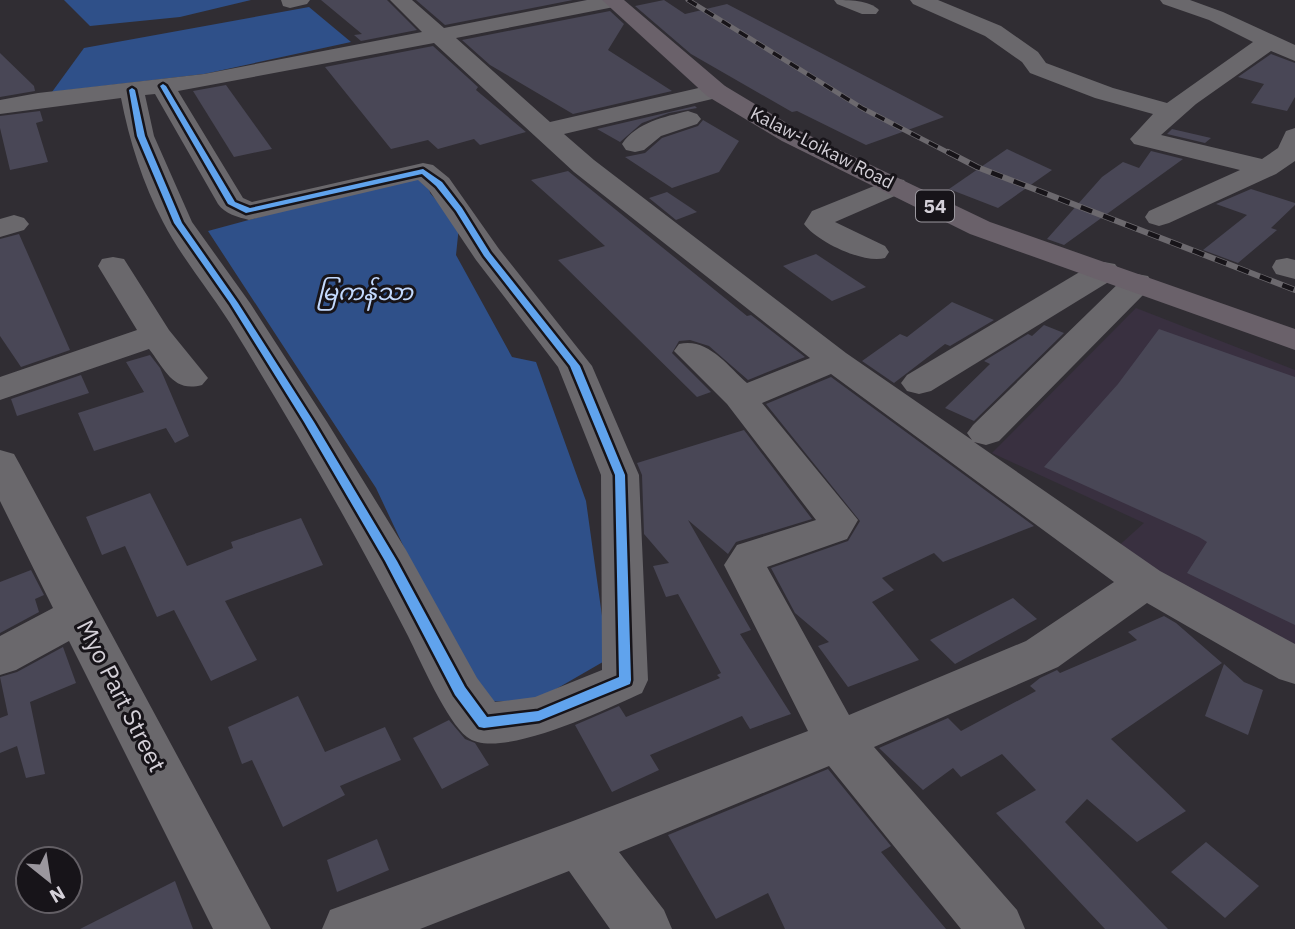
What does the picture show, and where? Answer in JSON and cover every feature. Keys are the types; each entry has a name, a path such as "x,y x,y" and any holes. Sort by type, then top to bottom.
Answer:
{"main road":[{"name":"Kalaw-Loikaw Road","path":"613,1 727,98 791,136 980,228 1295,340"}],"street":[{"path":"400,0 584,166 834,360 1145,582 1295,666"},
{"path":"844,0 869,10"},
{"path":"920,0 993,31 1030,57 1038,68 1104,93 1169,111"},
{"path":"1170,0 1216,16 1295,54"},
{"path":"0,107 148,88 439,37 613,1"},
{"path":"1266,168 1143,139 1169,111 1217,77 1247,60 1268,42"},
{"path":"148,88 232,204 249,211 423,171 439,184 487,254 575,366 620,475 625,680 539,716 484,723 460,691 391,561 309,422 234,303 178,223 141,135 148,88"},
{"path":"547,131 727,98"},
{"path":"635,144 641,136 727,98"},
{"path":"1159,217 1266,168 1293,147"},
{"path":"874,252 830,232 819,223 822,217 894,186"},
{"path":"113,265 156,335 190,378"},
{"path":"919,383 1104,271"},
{"path":"986,433 1137,282"},
{"path":"0,389 156,335"},
{"path":"691,351 742,398 838,520 833,529 752,556 745,565 747,575 838,741 997,929"},
{"path":"742,398 834,360"},
{"name":"Myo Part Street","path":"0,463 243,929"},
{"path":"350,929 580,843 838,741 1042,653 1145,582"},
{"path":"0,657 79,615"},
{"path":"580,843 644,929"}],"shaded area":[{"path":"1136,308 1295,370 1295,645 1114,550 1144,523 992,453"}],"water":[{"path":"64,0 251,0 180,17 90,26"},
{"path":"309,7 351,42 204,74 52,92 84,48"},
{"name":"မြကန်သာ","path":"417,174 428,179 430,193 459,226 456,255 512,357 536,362 586,501 608,659 537,700 477,702 376,488 208,231"}],"building":[{"path":"321,0 387,0 417,30 361,41 354,35 362,34"},
{"path":"416,0 573,0 445,25"},
{"path":"664,0 685,14 727,4 944,117 866,145 797,111 792,112 691,54 635,6"},
{"path":"610,11 624,24 608,50 672,91 573,114 490,65 462,40"},
{"path":"433,46 478,87 476,90 526,132 480,145 474,139 438,149 428,140 391,149 325,67"},
{"path":"0,53 34,86 35,91 0,97"},
{"path":"1271,54 1295,63 1295,97 1287,111 1251,103 1264,84 1238,77"},
{"path":"226,85 272,149 234,157 193,91"},
{"path":"695,106 697,108 669,113 642,123 620,142 597,129"},
{"path":"40,111 43,121 36,123 48,162 10,170 0,128 0,116"},
{"path":"703,120 739,141 719,172 672,188 625,157 645,153 662,138 698,126"},
{"path":"1172,129 1211,138 1205,143 1167,134"},
{"path":"1007,149 1052,170 998,208 949,189"},
{"path":"1151,151 1183,159 1064,245 1047,239 1102,177 1123,162 1139,168"},
{"path":"568,171 747,316 751,315 805,357 748,380 709,346 690,340 679,341 672,353 711,392 697,397 558,260 605,246 531,180"},
{"path":"1251,189 1295,205 1271,228 1277,230 1238,263 1203,250 1247,215 1216,204"},
{"path":"667,192 697,212 676,220 649,198"},
{"path":"19,234 70,350 21,367 0,336 0,239"},
{"path":"816,254 866,287 832,301 783,266"},
{"path":"952,302 994,320 950,346 945,344 894,383 862,361 900,334 907,337"},
{"path":"1044,325 1064,333 974,421 945,408 990,364 984,361 1028,334 1032,336"},
{"path":"1159,329 1295,377 1295,625 1187,573 1207,542 1044,467 1118,384"},
{"path":"150,355 160,368 189,436 175,443 166,428 94,451 78,413 144,392 126,362"},
{"path":"81,375 89,393 17,416 11,399"},
{"path":"831,377 1034,526 943,562 934,553 882,578 894,590 872,602 919,660 848,687 818,646 829,642 795,613 771,568 848,541 860,521 766,404"},
{"path":"744,430 812,519 736,542 728,554 688,520 751,630 740,634 791,714 750,729 742,716 650,755 659,770 612,792 575,725 619,706 626,717 720,678 717,675 721,673 678,594 666,597 653,566 669,563 644,534 642,475 637,463"},
{"path":"150,493 187,566 233,548 231,542 301,518 323,565 225,601 257,660 211,681 174,610 157,617 125,546 102,555 86,517"},
{"path":"31,570 44,595 35,599 39,612 0,633 0,582"},
{"path":"1013,598 1037,619 955,664 930,640"},
{"path":"1164,616 1176,623 1222,663 1111,739 1186,811 1137,842 1087,799 1065,822 1168,929 1105,929 996,813 1036,790 1002,754 961,777 953,768 923,790 879,748 948,718 961,731 1036,691 1030,686 1040,678 1057,670 1060,673 1137,640 1128,632"},
{"path":"63,647 76,683 30,702 45,774 26,778 17,746 0,753 0,718 8,715 0,677 17,672"},
{"path":"1224,664 1244,682 1263,690 1248,735 1205,716"},
{"path":"298,696 325,752 385,727 401,760 340,786 345,795 283,827 252,760 242,764 228,727"},
{"path":"449,720 465,739 475,743 489,765 442,789 413,738"},
{"path":"828,769 891,846 881,852 946,929 785,929 768,893 716,919 668,835"},
{"path":"377,839 389,870 337,892 327,860"},
{"path":"1206,842 1259,886 1225,918 1171,872"},
{"path":"175,881 193,929 80,929"}],"railway":[{"path":"688,0 862,108 951,154"},
{"path":"948,152 977,167 1295,290"}],"cycle path":[{"path":"132,90 141,136 178,223 234,303 309,422 391,561 460,691 484,723 539,716 625,680 620,475 575,366 487,254 439,184 423,171 249,211 232,204 163,86"}]}
